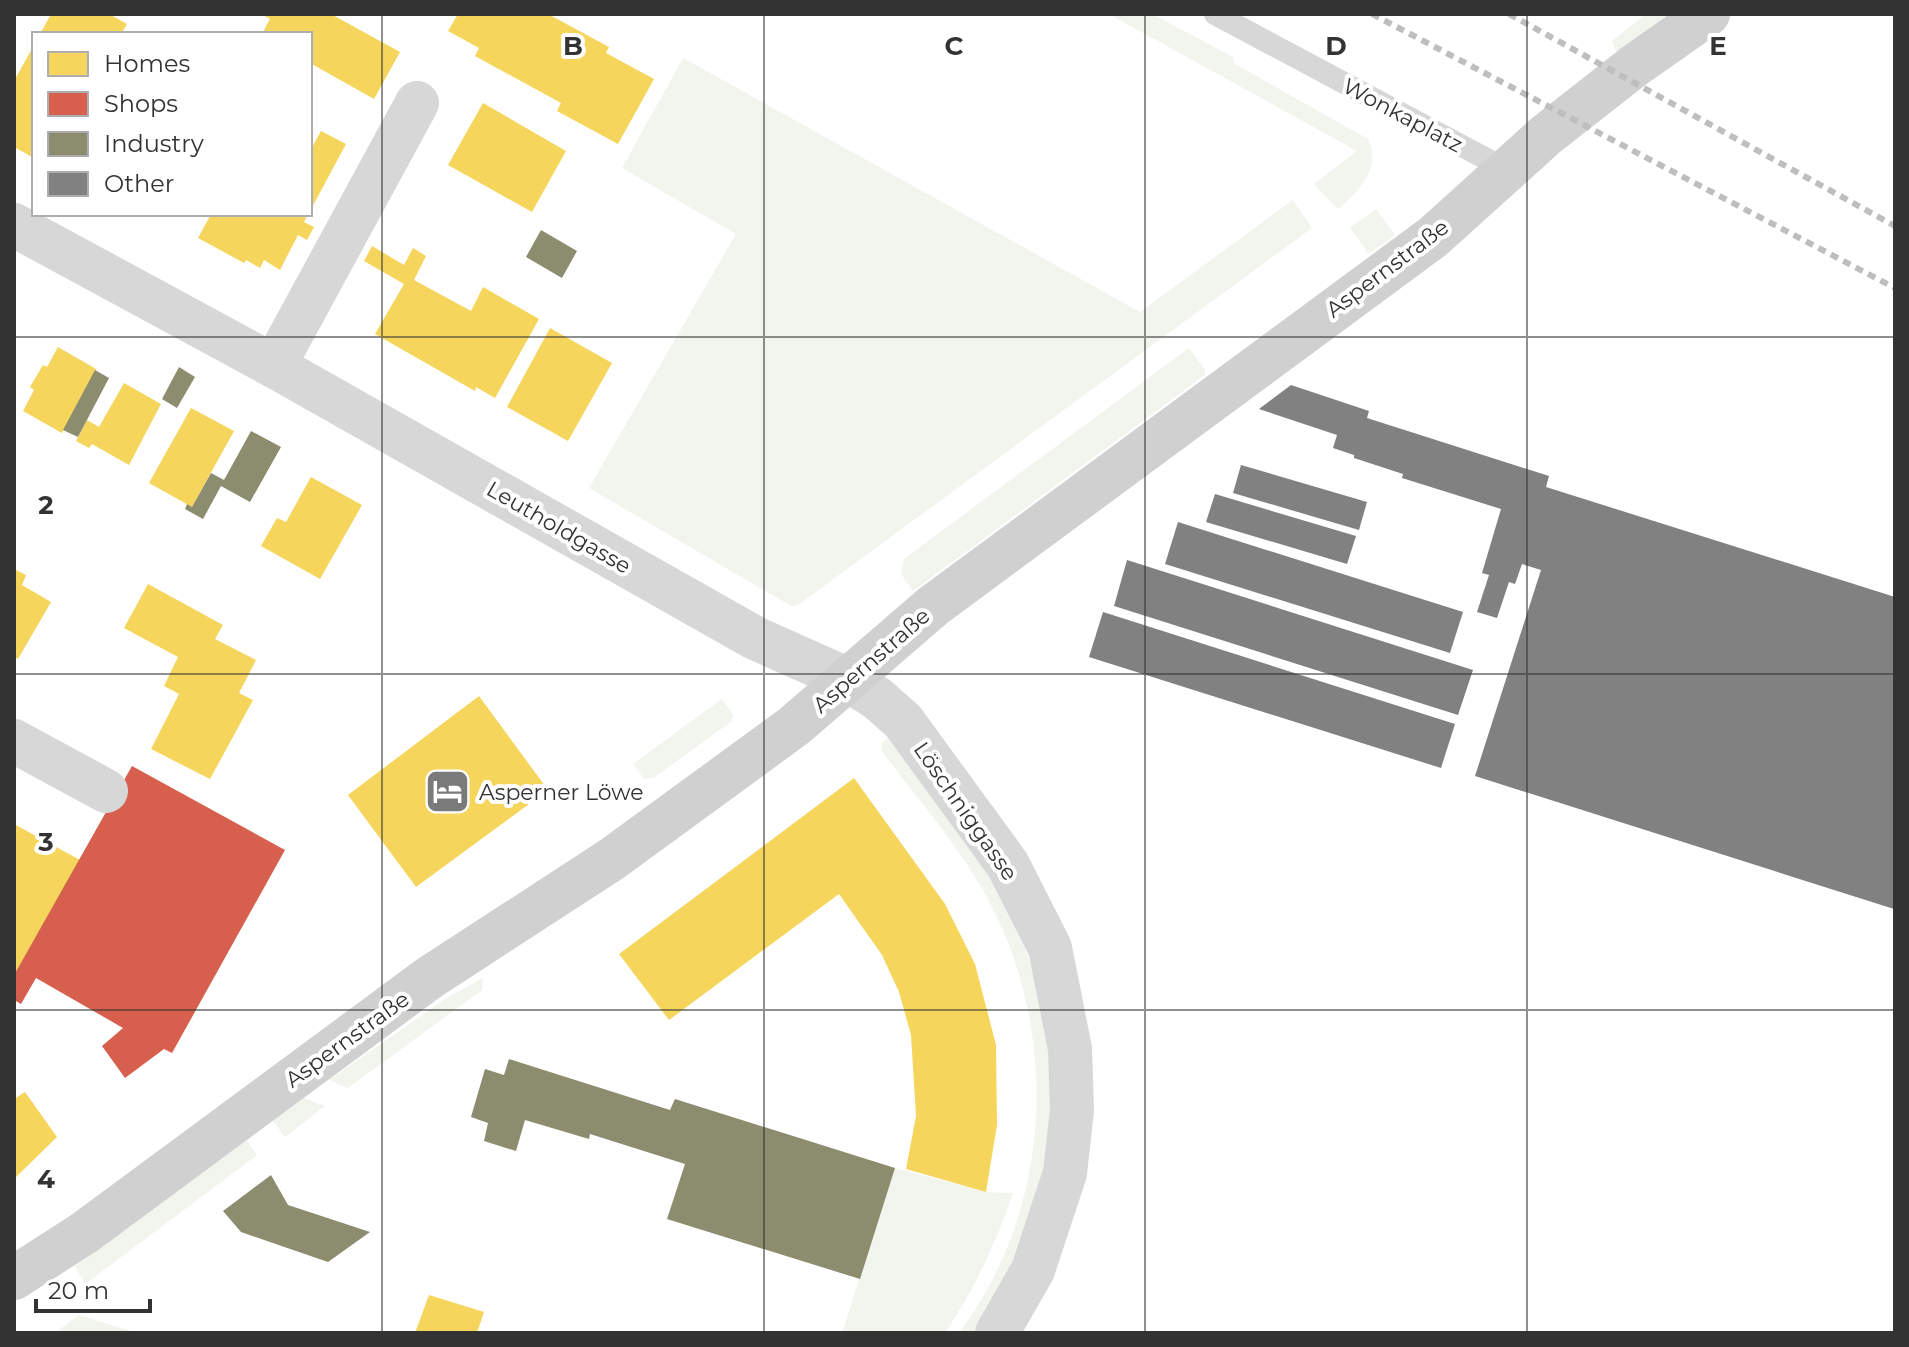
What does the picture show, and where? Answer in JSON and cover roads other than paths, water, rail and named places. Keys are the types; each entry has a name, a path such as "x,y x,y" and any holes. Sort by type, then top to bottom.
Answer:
{"street":[{"name":"Aspernstraße","path":"19,1267 84,1233 429,978 612,859 794,726 933,606 1433,237 1546,135 1634,66 1708,14"},
{"path":"274,366 417,103"},
{"name":"Leutholdgasse","path":"14,225 274,366 755,638 849,680"},
{"name":"Löschniggasse","path":"849,680 878,699 903,721 1008,865 1050,948 1070,1049 1072,1110 1065,1173 1033,1270 997,1333"},
{"path":"14,741 106,791"}],"lane":[{"name":"Wonkaplatz","path":"1215,14 1507,170"}],"railway":[{"path":"1372,14 1895,288"},
{"path":"1509,14 1895,226"}],"place":[{"name":"Asperner Löwe","path":"448,792"}]}
